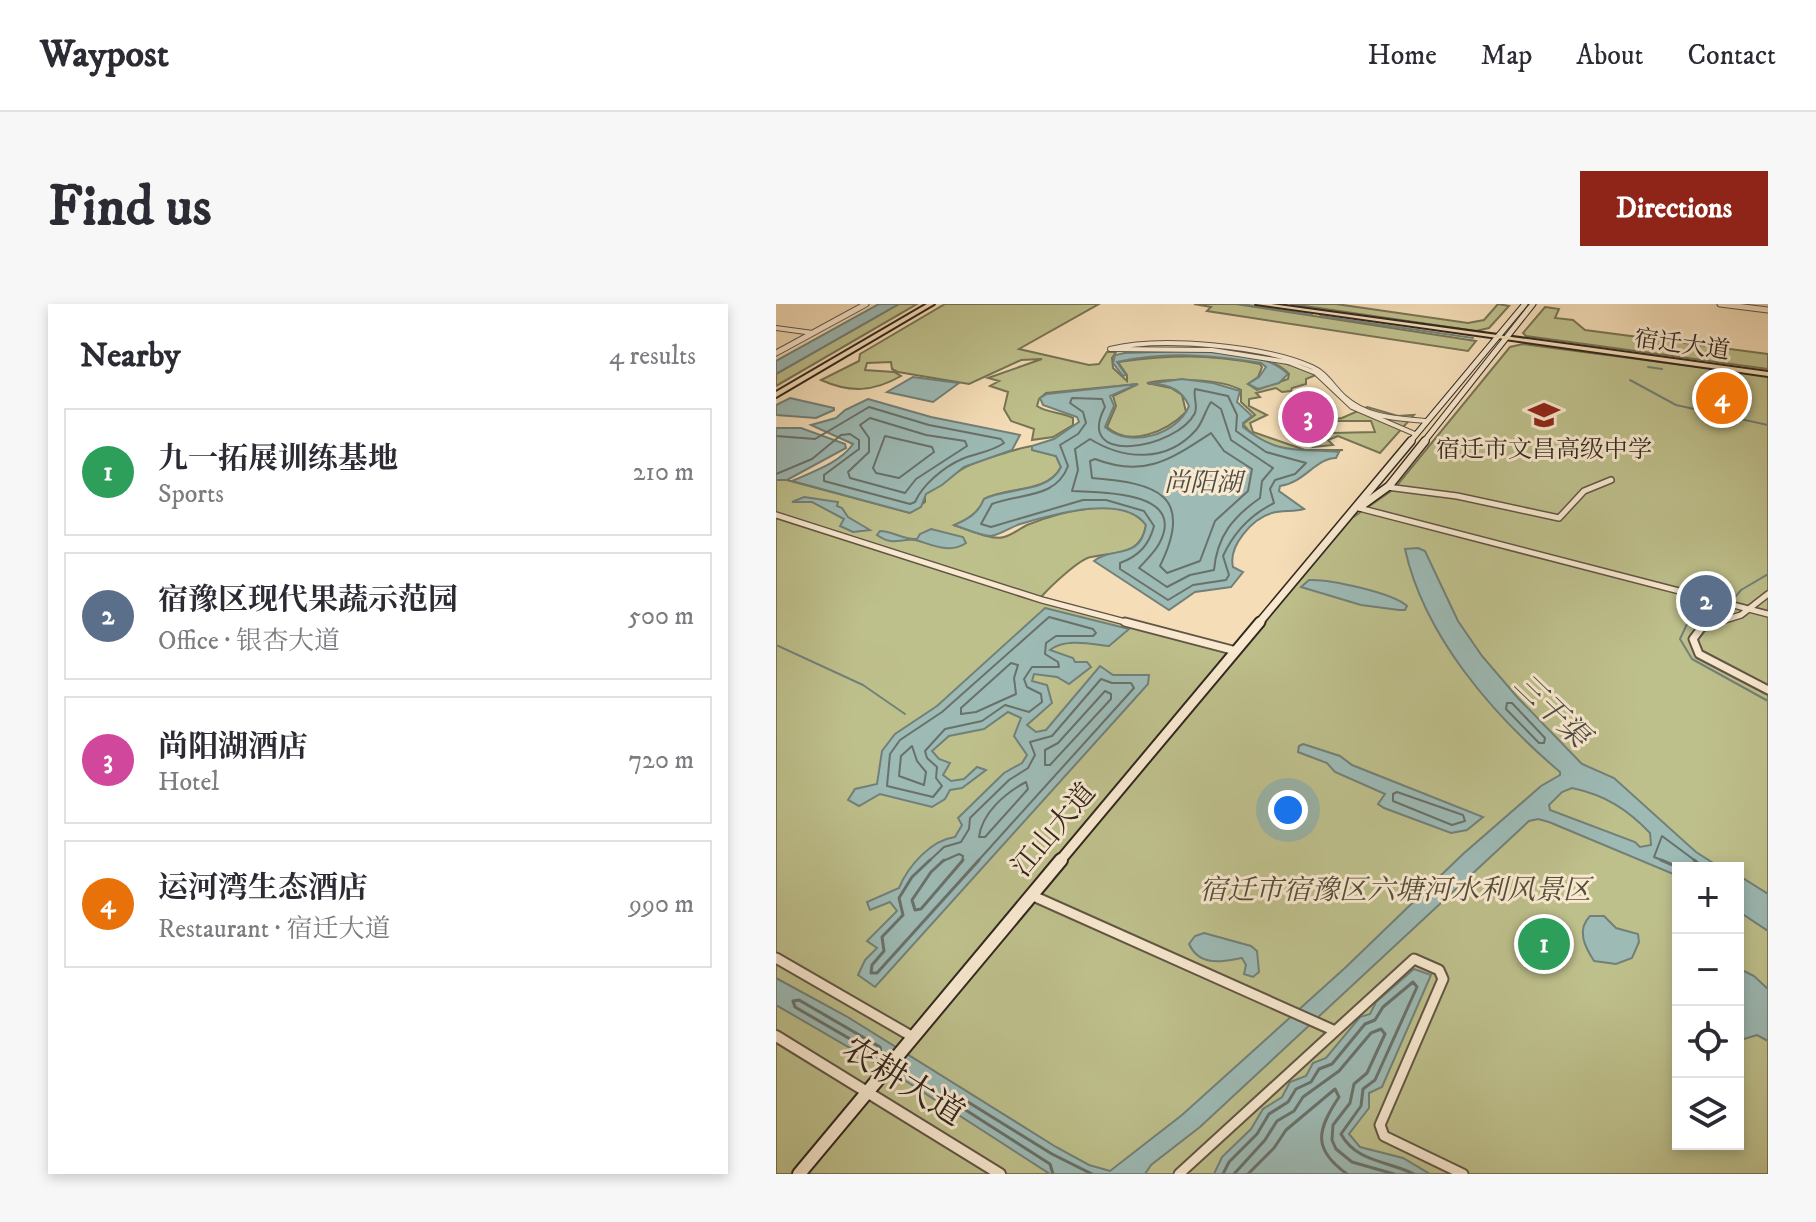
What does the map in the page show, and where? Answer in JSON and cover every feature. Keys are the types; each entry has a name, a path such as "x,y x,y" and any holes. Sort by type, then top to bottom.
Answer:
{"main road":[{"path":"776,392 923,304"},
{"path":"776,392 931,304"},
{"name":"宿迁大道","path":"1259,304 1768,373"},
{"name":"宿迁大道","path":"1274,304 1502,338"},
{"name":"江山大道","path":"1348,517 1387,487 1525,304"},
{"name":"江山大道","path":"799,1174 1425,421 1533,304"}],"street":[{"path":"776,353 866,304"},
{"path":"1720,304 1768,309"},
{"path":"1732,304 1768,309"},
{"path":"776,328 813,333"},
{"path":"1415,434 1396,430 1389,423 1346,403 1319,375 1285,360 1190,348 1110,349 1191,346 1278,356 1322,373 1345,398 1368,412 1389,419 1425,421"},
{"path":"1387,487 1457,496 1559,518 1584,491 1611,480"},
{"path":"1359,508 1768,614"},
{"path":"776,515 1042,600 1236,651"},
{"path":"1768,594 1741,615 1702,627 1694,635 1694,645 1699,654 1715,666 1768,690"},
{"path":"1031,895 1329,1028"},
{"path":"776,958 912,1039"},
{"path":"1179,1174 1235,1126 1329,1028 1410,959 1439,970 1443,979 1380,1125 1384,1136 1463,1174"},
{"name":"农耕大道","path":"776,1036 869,1090 1000,1174"}],"green space":[{"path":"899,304 917,304 776,386 776,374"},
{"path":"945,304 1099,304 1019,349 1089,365 1099,364 1107,352 1116,352 1112,358 1113,368 1127,381 1127,375 1118,362 1206,357 1260,364 1262,367 1258,377 1248,384 1257,390 1288,379 1289,374 1276,364 1243,355 1270,359 1293,366 1316,375 1291,391 1282,392 1276,388 1256,393 1260,397 1249,399 1249,406 1267,415 1250,423 1253,432 1305,450 1343,450 1303,451 1263,441 1243,424 1255,415 1241,402 1241,390 1208,381 1147,383 1171,388 1182,395 1186,412 1159,431 1137,436 1116,433 1107,427 1116,406 1113,396 1138,384 1046,393 1037,406 1073,418 1073,425 1053,437 1032,440 1034,429 1011,421 1004,409 1008,392 990,386 999,381 988,378 1042,359 1021,360 969,384 898,372 892,369 891,362 867,363 865,370 894,372 901,376 871,388 852,389 821,380 859,361 860,354"},
{"path":"1194,304 1236,304 1476,341 1468,351 1207,311 1211,307"},
{"path":"1291,304 1336,304 1468,323 1484,320 1498,304 1509,306 1489,328 1476,331"},
{"path":"1545,307 1559,309 1555,318 1573,320 1585,330 1768,354 1768,369 1526,336 1523,333"},
{"name":"宿迁市宿豫区六塘河水利风景区","path":"1523,344 1768,376 1768,1174 776,1174 776,480 787,480 910,513 925,502 925,494 964,468 1032,446 1032,450 1056,456 1061,467 1055,476 1037,486 984,499 976,512 956,526 999,538 1040,520 1089,508 1122,510 1136,515 1146,525 1139,543 1126,551 1086,559 1041,597 1241,651 1352,518 1394,489 1510,347"},
{"path":"1124,350 1186,350 1162,351 1124,353"},
{"path":"1367,407 1398,416 1414,415 1380,453 1338,436 1328,440 1333,445 1314,447 1332,433 1375,432 1371,421 1321,421 1342,418"}],"water":[{"path":"879,304 899,304 776,374 776,361"},
{"path":"1188,351 1254,357 1278,366 1288,374 1279,383 1258,389 1248,384 1259,377 1266,367 1261,363 1207,356 1153,356 1117,362 1126,375 1123,376 1113,363 1115,355 1125,353"},
{"path":"913,377 959,383 933,402 887,392"},
{"name":"尚阳湖","path":"1182,379 1240,391 1237,402 1252,416 1243,423 1243,427 1268,443 1290,449 1339,452 1336,458 1322,462 1296,480 1280,486 1279,491 1304,509 1264,516 1243,534 1232,559 1233,567 1243,572 1231,587 1195,592 1169,610 1094,561 1132,548 1143,536 1146,525 1135,515 1121,510 1104,508 1068,512 1020,524 991,536 954,525 979,509 984,499 1037,486 1055,476 1061,467 1056,456 1032,450 1032,446 1054,439 1079,422 1077,417 1043,405 1040,398 1047,394 1138,384 1110,396 1114,406 1105,427 1115,434 1139,438 1152,436 1174,425 1189,406 1173,388 1148,384"},
{"path":"790,398 834,410 816,418 776,415 776,405"},
{"path":"868,399 931,417 1020,435 1012,450 964,467 926,494 921,507 910,513 792,481 833,462 853,444 811,425 836,418"},
{"path":"776,428 801,428 845,444 846,448 787,480 776,480"},
{"path":"804,497 838,502 837,506 848,517 870,530 853,532 840,526 844,519 812,502 792,502"},
{"path":"931,529 963,537 966,543 948,548 913,540 889,541 877,535 885,531 917,539"},
{"path":"1418,548 1425,551 1458,621 1482,656 1518,698 1582,764 1614,778 1696,852 1712,862 1672,862 1672,873 1549,822 1538,819 1529,821 1200,1127 1151,1165 1145,1174 1050,1174 898,1076 776,1005 776,978 846,1016 1056,1147 1089,1165 1110,1171 1182,1115 1346,967 1463,854 1541,786 1560,775 1510,725 1464,672 1428,613 1405,549","holes":["1572,788 1605,799 1633,817 1650,833 1651,845 1640,847 1635,842 1550,810 1549,805 1562,792"]},
{"path":"1309,580 1361,588 1389,596 1407,606 1405,610 1399,610 1361,605 1301,587"},
{"path":"1045,608 1129,629 1109,646 1071,643 1050,650 1073,658 1075,662 1087,662 1091,667 1069,684 1057,677 1034,674 1032,681 1047,685 1052,703 1027,725 1036,732 1046,730 1100,666 1113,675 1149,675 1148,684 875,987 858,975 865,960 877,948 867,941 897,911 890,902 870,910 867,902 899,888 921,855 937,843 955,837 962,825 958,818 1004,773 1022,763 1027,755 1014,736 1021,718 1008,712 984,729 949,736 932,751 939,759 950,763 943,775 951,781 964,779 977,767 986,770 962,788 950,790 945,799 932,807 880,794 859,806 848,800 855,789 877,784 882,751 895,734 937,706"},
{"path":"1303,744 1340,756 1352,765 1483,817 1467,830 1451,833 1384,808 1378,804 1385,794 1335,772 1327,763 1298,752"},
{"path":"1744,879 1768,894 1768,931 1744,915"},
{"path":"1590,916 1604,916 1616,928 1638,934 1639,942 1632,958 1616,964 1594,961 1583,933"},
{"path":"1204,933 1251,946 1257,951 1259,972 1253,977 1244,974 1246,965 1242,958 1213,961 1199,957 1189,944 1195,936"},
{"path":"1414,969 1431,975 1382,1087 1369,1093 1369,1108 1349,1134 1360,1147 1403,1158 1430,1174 1214,1174 1222,1157 1251,1129 1263,1109 1282,1097 1290,1082 1306,1076 1313,1063 1326,1058 1360,1017 1370,1014 1376,1002"},
{"path":"1744,971 1768,989 1768,1041 1757,1035 1744,1039"}],"waterway":[{"path":"1242,304 1312,315"},
{"path":"1291,305 1466,330"},
{"path":"1320,316 1473,338"},
{"path":"1648,367 1662,369"},
{"path":"1630,380 1676,405 1768,425"},
{"path":"1731,602 1741,590 1768,574"},
{"path":"1726,606 1687,624 1680,639 1692,659 1768,701"},
{"path":"776,645 863,685 905,714"}],"place":[{"name":"运河湾生态酒店","path":"1722,398"},
{"name":"宿迁市文昌高级中学","path":"1544,415"},
{"name":"尚阳湖酒店","path":"1308,417"},
{"name":"宿豫区现代果蔬示范园","path":"1706,601"},
{"name":"九一拓展训练基地","path":"1544,944"}],"water label":[{"name":"三干渠","path":"1551,711"}]}
